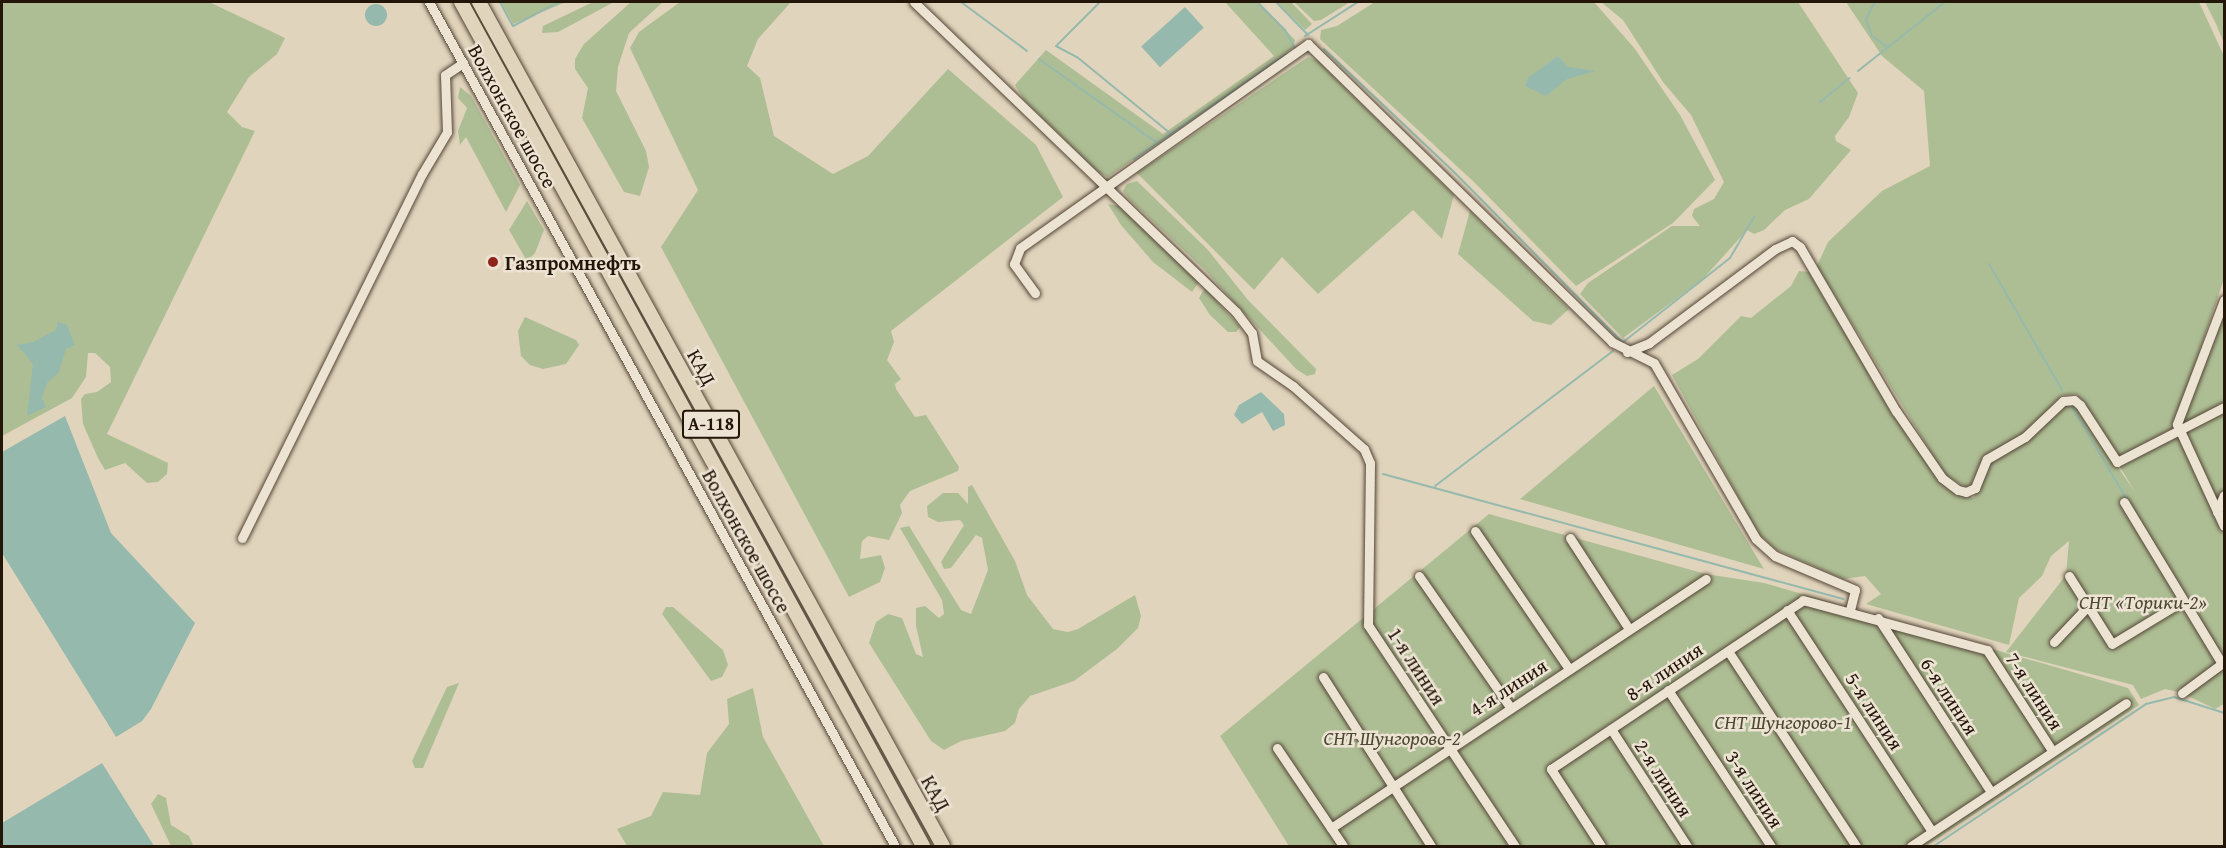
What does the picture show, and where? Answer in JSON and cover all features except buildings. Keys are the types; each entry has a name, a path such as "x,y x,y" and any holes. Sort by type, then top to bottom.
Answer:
{"highway":[{"name":"КАД","path":"461,2 923,846"},
{"name":"КАД","path":"479,2 943,846"}],"street":[{"name":"Волхонское шоссе","path":"429,2 895,846"},
{"path":"914,2 1107,188"},
{"path":"1035,293 1014,264 1015,253 1308,44 1627,352 1654,363 1662,371 1756,539 1775,555 1855,590 1850,610 1882,619"},
{"path":"242,538 422,174 447,132 445,75 463,63"},
{"name":"1-я линия","path":"1107,188 1248,326 1257,361 1309,399 1364,449 1370,463 1368,625 1515,846"},
{"path":"1627,352 1649,343 1792,241 1800,247 1896,411 1942,478 1958,490 1966,492 1975,488 1987,459 2025,437 2063,401 2074,400 2080,405 2118,462 2224,407"},
{"path":"2224,300 2180,412 2177,432 2224,526"},
{"path":"2217,512 2224,495"},
{"path":"2124,502 2223,663 2182,693"},
{"path":"1475,531 1569,669"},
{"path":"1570,538 1629,629"},
{"path":"1419,576 1510,707"},
{"path":"2069,576 2112,644 2183,601"},
{"name":"4-я линия","path":"1330,828 1449,747 1706,579"},
{"name":"8-я линия","path":"1601,846 1551,769 1787,610 1807,599 1850,610"},
{"path":"2054,642 2088,606"},
{"name":"5-я линия","path":"1787,610 1932,832"},
{"name":"7-я линия","path":"1882,619 1987,650 2053,752"},
{"name":"6-я линия","path":"1882,619 1991,792"},
{"path":"1728,651 1856,846"},
{"path":"1323,677 1431,846"},
{"name":"3-я линия","path":"1668,690 1771,846"},
{"path":"1911,846 2126,703"},
{"name":"2-я линия","path":"1611,729 1687,846"},
{"path":"1277,748 1343,846"}],"green space":[{"path":"2,2 209,2 285,38 277,54 249,77 227,112 242,127 255,131 107,434 168,463 167,474 158,482 147,483 125,463 105,470 98,458 83,424 81,399 85,394 97,392 111,382 110,367 95,353 88,353 86,377 72,398 2,436"},
{"path":"501,2 566,2 513,24"},
{"path":"593,2 614,2 558,32 542,33 543,26"},
{"path":"631,2 663,2 629,33 618,67 616,91 646,151 649,167 640,196 624,192 582,118 588,88 575,69 575,59 584,44"},
{"path":"680,2 791,2 758,39 747,66 760,78 774,136 833,174 868,156 948,69 1036,145 1063,197 891,331 894,342 887,360 901,379 895,384 896,389 915,417 926,415 959,467 958,471 910,491 900,505 902,513 889,540 868,536 862,541 860,559 881,555 885,568 880,582 849,597 661,247 698,190 630,48 639,32"},
{"path":"1225,2 1259,2 1295,40 1293,48 1108,177 1098,172 1024,100 1015,85 1046,50 1163,134 1274,56"},
{"path":"1277,2 1291,2 1312,24 1305,30"},
{"path":"1294,2 1350,2 1321,20 1314,21"},
{"path":"1375,2 1594,2 1635,49 1680,115 1715,180 1673,223 1576,286 1475,183 1320,39 1321,30 1337,26"},
{"path":"1601,2 1798,2 1858,93 1849,117 1835,136 1836,141 1851,150 1809,199 1785,210 1764,230 1754,234 1747,230 1702,280 1623,338 1580,294 1588,283 1672,226 1700,226 1692,216 1694,209 1714,199 1724,182 1691,115 1663,82 1623,20"},
{"path":"1846,2 2199,2 2224,56 2224,279 2173,430 2117,458 2083,400 2075,394 2062,395 2023,435 1984,457 1971,484 1966,487 1945,475 1817,266 1828,242 1882,191 1930,166 1924,91 1882,56"},
{"path":"2205,2 2224,2 2224,43 2216,24"},
{"path":"1308,57 1318,61 1454,195 1442,239 1413,210 1318,294 1282,257 1254,290 1137,173"},
{"path":"460,87 471,96 520,185 506,212 466,137 460,145 458,131 467,108 458,98"},
{"path":"1137,181 1208,250 1248,300 1316,369 1315,374 1307,376 1296,369 1204,269 1129,199 1123,191 1127,184"},
{"path":"527,201 544,230 535,253 527,261 509,230"},
{"path":"1108,204 1119,206 1199,282 1192,292 1153,262 1121,225"},
{"path":"1470,211 1569,309 1551,325 1533,321 1458,254"},
{"name":"СНТ «Торики-2»","path":"1799,271 1809,272 1891,411 1958,493 1974,498 1989,460 2026,438 2057,406 2073,402 2135,492 2117,462 2177,432 2224,300 2224,704 2215,709 2182,693 2165,689 2141,699 2133,685 2006,652 2066,575 2069,541 2051,556 2042,576 2019,598 2009,645 1866,604 1881,594 1865,576 1843,579 1775,549 1758,533 1672,375 1698,359 1741,316 1751,318 1791,286"},
{"path":"1205,288 1240,327 1236,332 1228,332 1210,315 1199,298"},
{"path":"525,317 576,340 579,345 566,364 543,369 530,365 521,356 518,331"},
{"path":"1654,386 1764,569 1520,499"},
{"path":"972,485 1015,561 1027,595 1053,629 1068,632 1078,629 1135,595 1141,616 1138,628 1117,649 1074,681 1030,696 1019,709 1015,723 1005,731 961,741 944,750 931,741 869,643 876,622 888,614 902,618 916,654 923,657 916,626 916,608 925,606 939,618 944,614 942,600 900,528 909,526 961,610 971,614 988,570 982,538 976,535 951,568 944,569 941,562 964,525 960,520 938,522 928,517 927,506 943,493 958,493 968,504 968,487"},
{"path":"1489,514 1706,574 1764,583 2128,688 2139,705 1926,846 1289,846 1220,736"},
{"path":"666,607 673,607 723,650 728,665 722,677 711,681 662,614"},
{"path":"459,683 423,768 415,768 412,761 447,687"},
{"path":"753,688 763,737 824,846 627,846 617,829 651,816 663,792 700,795 707,753 729,724 727,699"},
{"path":"158,794 166,798 171,825 189,836 193,845 202,846 171,846 151,804"}],"water":[{"path":"376,4 384,7 387,15 384,23 376,26 368,23 365,15 368,7"},
{"path":"1185,7 1204,28 1160,67 1141,46"},
{"path":"1558,56 1568,67 1596,71 1567,79 1546,96 1525,86 1529,77"},
{"path":"58,322 67,325 75,345 66,349 59,372 47,383 42,398 46,407 27,416 33,364 17,345 33,342 56,330"},
{"path":"1261,392 1284,414 1285,425 1273,431 1262,412 1242,424 1234,415 1239,405"},
{"path":"65,416 111,533 195,623 151,709 142,721 116,737 2,553 2,452"},
{"path":"102,763 154,846 2,846 2,823"}],"waterway":[{"path":"500,2 513,26 559,2"},
{"path":"961,2 1027,51"},
{"path":"1100,2 1056,46 1077,57 1171,134"},
{"path":"1257,2 1285,30 1295,48"},
{"path":"1276,2 1308,35"},
{"path":"1305,36 1358,2"},
{"path":"1875,2 1866,19 1872,36 1887,47"},
{"path":"1858,71 1945,2"},
{"path":"1324,49 1454,172 1623,343"},
{"path":"1134,159 1286,54"},
{"path":"1039,59 1156,142"},
{"path":"1820,102 1850,78"},
{"path":"1622,343 1730,258 1754,217"},
{"path":"1989,264 2062,390"},
{"path":"1435,486 1613,351"},
{"path":"2071,405 2126,498"},
{"path":"1383,474 1843,599"},
{"path":"1934,846 2146,704 2174,697 2224,713"}],"place":[{"name":"Газпромнефть","path":"493,262"}],"park label":[{"name":"СНТ Шунгорово-1","path":"1783,721"},
{"name":"СНТ Шунгорово-2","path":"1392,737"}]}
